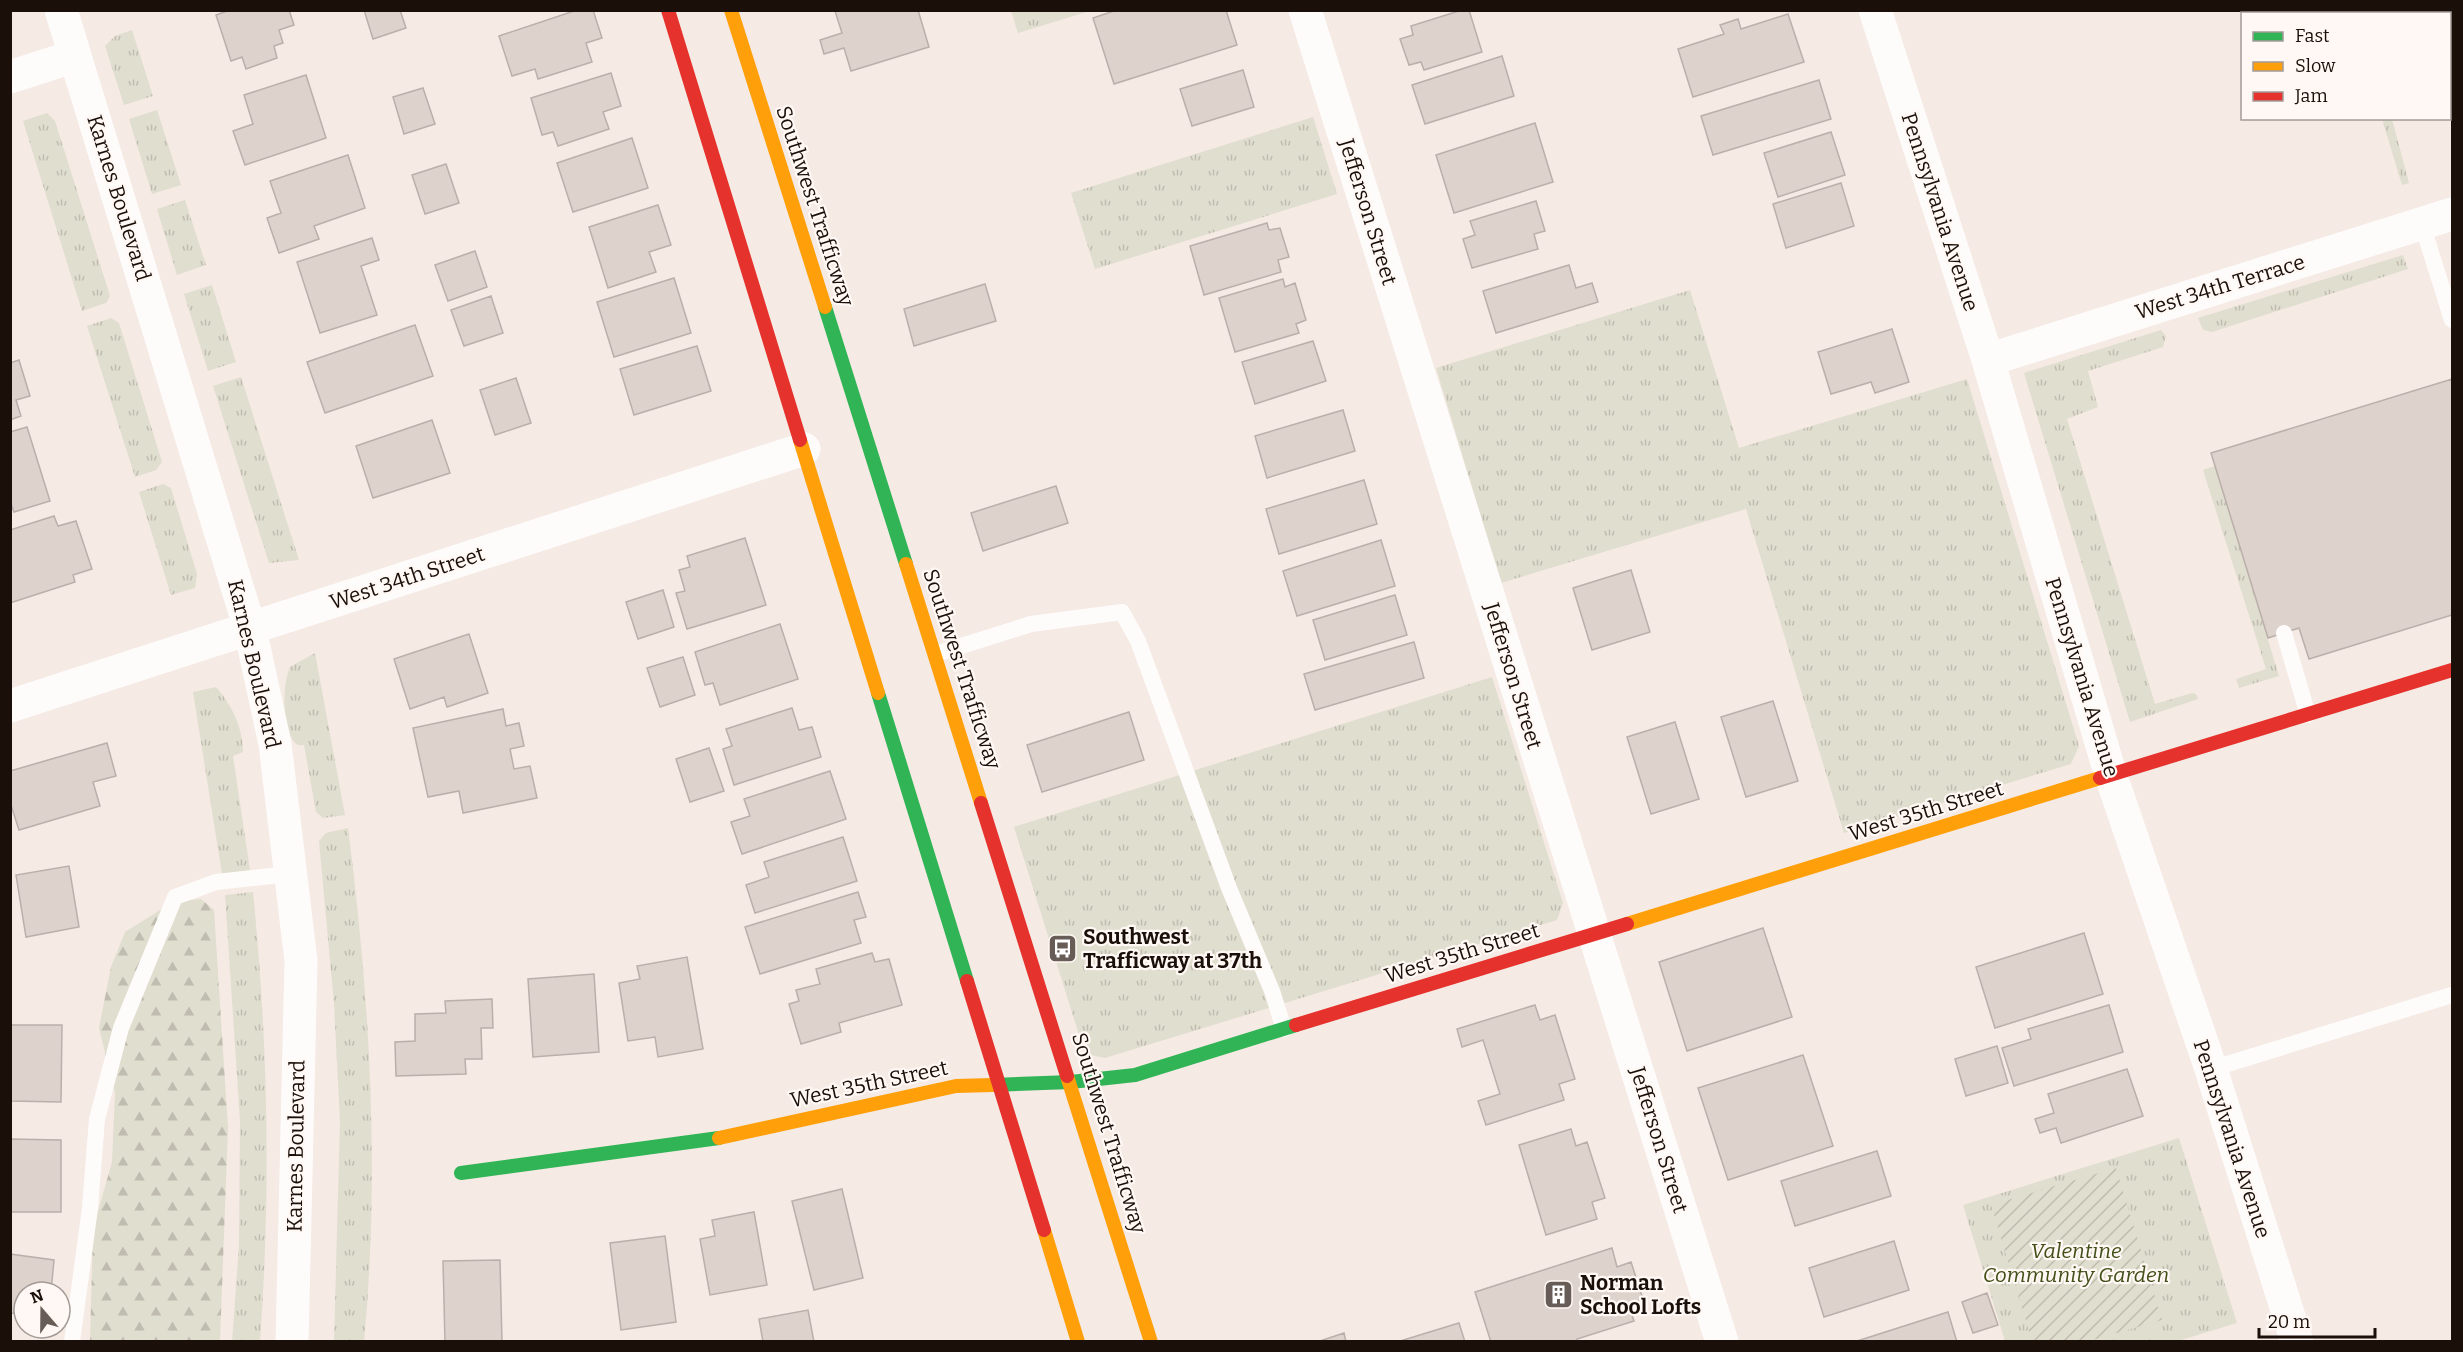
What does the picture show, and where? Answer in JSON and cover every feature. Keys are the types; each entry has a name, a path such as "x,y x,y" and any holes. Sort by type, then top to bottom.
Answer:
{"main road":[{"path":"668,10 1078,1341"},
{"name":"Southwest Trafficway","path":"731,10 1151,1341"},
{"name":"West 35th Street","path":"461,1173 721,1138 956,1086 1071,1082 1135,1075 2452,670"}],"street":[{"name":"Karnes Boulevard","path":"61,10 249,628 275,744 301,961 292,1341"},
{"name":"Jefferson Street","path":"1305,10 1722,1341"},
{"name":"Pennsylvania Avenue","path":"1875,10 1988,360 2111,776 2211,1069 2297,1341"},
{"path":"10,77 75,56"},
{"name":"West 34th Terrace","path":"1988,360 2452,214"},
{"name":"West 34th Street","path":"10,706 804,449"}],"lane":[{"path":"2422,224 2452,320"},
{"path":"936,654 1031,624 1122,612 1138,641 1229,888 1272,991 1284,1029"},
{"path":"2284,633 2308,715"},
{"path":"72,1341 90,1208 97,1119 121,1028 175,897 216,882 290,874"},
{"path":"2211,1069 2452,995"}],"green space":[{"path":"1011,10 1090,11 1018,33"},
{"path":"132,30 153,96 124,105 105,46 115,36"},
{"path":"157,110 181,185 152,194 129,119"},
{"path":"47,113 55,121 110,296 106,303 82,311 23,121"},
{"path":"1313,117 1337,194 1095,269 1071,193"},
{"path":"2382,120 2392,120 2409,183 2402,185"},
{"path":"185,200 206,265 177,275 157,209"},
{"path":"2403,255 2408,269 2212,332 2203,330 2198,318"},
{"path":"212,285 236,362 208,371 184,294"},
{"path":"1690,290 1739,448 1967,379 2079,746 2071,764 1844,833 1746,509 1501,583 1436,368"},
{"path":"111,318 119,323 162,462 156,470 135,477 87,326"},
{"path":"2161,330 2166,336 2163,347 2088,371 2098,407 2067,419 2155,704 2192,693 2196,694 2198,699 2130,722 2024,373"},
{"path":"241,377 299,560 269,563 213,386"},
{"path":"2215,466 2279,676 2239,688 2236,679 2266,669 2203,470"},
{"path":"163,484 171,488 197,574 195,588 171,595 139,492"},
{"path":"315,653 345,815 323,818 316,812 304,745 298,745 292,739 288,731 285,708 285,685 290,667"},
{"path":"1492,677 1563,903 1557,920 1105,1058 1085,1054 1014,827"},
{"path":"216,687 232,709 241,734 243,752 233,756 250,870 222,874 193,692"},
{"path":"348,828 367,1020 372,1149 369,1278 364,1342 334,1341 340,1122 334,1004 319,841 326,833"},
{"path":"253,892 265,1060 266,1229 260,1341 232,1342 239,1245 240,1121 225,895"},
{"path":"201,899 214,910 228,1128 220,1341 90,1342 93,1229 112,1162 115,1093 99,1028 111,967 125,932 173,902"},
{"path":"2179,1138 2237,1323 2178,1341 2005,1341 1963,1205"},
{"name":"Valentine Community Garden","path":"2116,1168 2162,1320 2089,1341 2032,1341 1991,1205"}],"building":[{"path":"230,10 289,10 294,25 279,30 283,43 274,46 277,58 246,69 242,57 231,61 216,15"},
{"path":"364,10 400,10 406,28 373,39"},
{"path":"577,10 593,10 602,38 586,43 592,62 538,79 535,69 512,76 499,36"},
{"path":"918,10 929,47 851,71 844,48 824,54 820,40 842,33 835,11"},
{"path":"1117,10 1226,10 1237,45 1114,84 1093,18"},
{"path":"1462,10 1469,10 1482,52 1424,70 1421,62 1409,65 1400,39 1413,35 1411,26"},
{"path":"1788,14 1804,62 1693,97 1678,49 1724,34 1720,25 1738,19 1741,29"},
{"path":"1502,56 1514,96 1425,124 1412,85"},
{"path":"1243,70 1254,107 1192,126 1180,89"},
{"path":"611,73 621,106 603,112 609,129 558,146 553,132 542,135 531,98"},
{"path":"306,75 326,138 245,165 233,131 253,124 244,95"},
{"path":"1819,80 1831,119 1713,155 1701,116"},
{"path":"423,88 435,124 404,134 393,97"},
{"path":"1535,123 1553,182 1454,213 1436,155"},
{"path":"1831,132 1845,175 1778,197 1764,153"},
{"path":"632,138 648,188 573,212 557,163"},
{"path":"348,155 365,208 314,226 319,239 279,253 267,218 281,213 270,181"},
{"path":"446,164 459,203 425,214 412,175"},
{"path":"1841,183 1854,226 1786,248 1773,204"},
{"path":"1536,201 1545,231 1534,234 1538,249 1472,268 1463,239 1475,235 1470,221"},
{"path":"658,205 671,245 649,252 656,272 608,288 589,227"},
{"path":"1267,223 1269,230 1280,228 1289,257 1278,260 1281,272 1204,295 1190,246"},
{"path":"372,238 379,260 361,266 377,315 320,333 297,262"},
{"path":"475,251 487,287 448,301 435,265"},
{"path":"1569,265 1576,288 1592,283 1598,302 1496,333 1483,291"},
{"path":"674,278 691,333 614,357 597,302"},
{"path":"1283,279 1285,287 1295,283 1306,320 1296,324 1299,333 1235,352 1219,298"},
{"path":"985,284 996,321 914,346 904,309"},
{"path":"491,296 503,333 464,346 451,310"},
{"path":"415,325 433,376 325,413 307,362"},
{"path":"1892,329 1909,382 1875,393 1871,382 1831,394 1818,352"},
{"path":"1313,341 1326,381 1255,404 1242,362"},
{"path":"697,346 711,391 634,415 620,369"},
{"path":"19,360 30,396 16,400 21,416 10,420 10,363"},
{"path":"516,378 531,423 495,435 480,390"},
{"path":"2452,379 2452,615 2309,659 2299,628 2268,638 2211,453"},
{"path":"1343,410 1355,451 1267,478 1255,436"},
{"path":"432,420 450,473 373,498 356,446"},
{"path":"27,427 50,501 14,512 10,501 10,432"},
{"path":"1364,480 1377,524 1279,554 1266,509"},
{"path":"1056,486 1068,523 983,551 971,513"},
{"path":"54,516 58,526 76,521 92,569 73,575 75,582 10,603 10,530"},
{"path":"745,538 766,605 687,629 676,593 685,591 679,570 690,567 687,556"},
{"path":"1381,540 1395,586 1297,616 1283,571"},
{"path":"1631,570 1650,632 1592,650 1573,588"},
{"path":"663,590 674,627 638,639 626,602"},
{"path":"1395,595 1407,635 1325,660 1313,620"},
{"path":"780,624 798,679 720,705 713,683 705,685 695,652"},
{"path":"469,634 488,693 447,707 444,697 410,709 394,659"},
{"path":"1414,642 1424,678 1315,710 1304,674"},
{"path":"683,657 695,695 660,707 647,668"},
{"path":"1773,701 1798,781 1746,797 1721,717"},
{"path":"792,708 799,730 812,727 821,757 734,785 723,749 732,746 726,729"},
{"path":"503,709 506,726 519,723 524,746 510,749 514,769 530,766 537,798 463,813 459,791 428,797 413,728"},
{"path":"1129,712 1144,760 1042,792 1027,745"},
{"path":"1675,722 1699,799 1651,814 1627,737"},
{"path":"107,743 116,776 93,782 100,806 19,830 10,802 10,771"},
{"path":"709,748 724,791 690,802 676,759"},
{"path":"830,771 846,819 742,854 731,822 750,816 744,799"},
{"path":"843,837 857,881 755,913 746,885 769,877 764,862"},
{"path":"69,866 79,927 26,937 16,875"},
{"path":"858,892 866,917 854,920 861,943 760,974 745,927"},
{"path":"1763,928 1792,1017 1687,1051 1659,962"},
{"path":"2084,933 2103,994 1995,1028 1976,967"},
{"path":"872,953 875,962 889,959 902,1005 839,1023 841,1032 801,1044 789,1004 799,1001 796,990 820,984 816,969"},
{"path":"687,957 703,1049 658,1057 655,1037 628,1041 619,983 640,979 637,966"},
{"path":"594,974 599,1052 533,1057 528,979"},
{"path":"492,999 493,1028 481,1028 482,1059 465,1059 466,1074 396,1076 395,1042 415,1041 415,1014 446,1013 445,1001"},
{"path":"1535,1005 1540,1020 1555,1015 1575,1079 1559,1084 1564,1100 1486,1125 1478,1101 1500,1094 1483,1040 1462,1047 1457,1029"},
{"path":"2109,1005 2123,1052 2014,1086 2002,1048 2031,1039 2028,1029"},
{"path":"10,1025 62,1025 61,1102 10,1101"},
{"path":"1997,1046 2008,1083 1966,1096 1955,1059"},
{"path":"1803,1055 1833,1146 1728,1180 1698,1088"},
{"path":"2127,1069 2143,1116 2061,1143 2056,1128 2040,1133 2035,1119 2054,1113 2048,1094"},
{"path":"1571,1129 1576,1146 1587,1142 1605,1198 1592,1202 1597,1219 1546,1235 1519,1145"},
{"path":"10,1139 61,1140 61,1212 10,1212"},
{"path":"1877,1151 1891,1196 1795,1226 1781,1181"},
{"path":"842,1189 863,1278 814,1290 792,1201"},
{"path":"754,1212 767,1285 710,1295 700,1239 715,1236 712,1220"},
{"path":"665,1236 676,1322 621,1330 610,1243"},
{"path":"1894,1241 1909,1290 1824,1317 1809,1268"},
{"name":"Norman School Lofts","path":"1612,1248 1617,1267 1631,1262 1643,1299 1628,1304 1634,1321 1577,1339 1577,1342 1491,1342 1475,1292"},
{"path":"10,1254 54,1260 52,1280 12,1280 12,1313 10,1313"},
{"path":"500,1260 502,1342 445,1342 443,1261"},
{"path":"1987,1293 1998,1325 1973,1333 1962,1302"},
{"path":"808,1310 814,1342 763,1342 759,1319"},
{"path":"1948,1312 1957,1342 1854,1342"},
{"path":"1459,1323 1465,1342 1397,1342"},
{"path":"1344,1333 1346,1342 1317,1342"}],"traffic: fast":[{"path":"825,307 906,564"},
{"path":"878,693 967,981"},
{"path":"993,1085 1071,1082 1135,1075 1296,1025"},
{"path":"461,1173 719,1138"}],"traffic: slow":[{"path":"731,10 825,307"},
{"path":"800,440 878,693"},
{"path":"906,564 981,803"},
{"path":"1627,924 2100,778"},
{"path":"1067,1076 1151,1342"},
{"path":"719,1138 956,1086 993,1085"},
{"path":"1044,1230 1078,1342"}],"traffic: jam":[{"path":"668,10 800,440"},
{"path":"2100,778 2452,670"},
{"path":"981,803 1067,1076"},
{"path":"1296,1025 1627,924"},
{"path":"967,981 1044,1230"}],"place":[{"name":"Southwest Trafficway at 37th","path":"1062,949"},
{"name":"Norman School Lofts","path":"1559,1295"}]}
